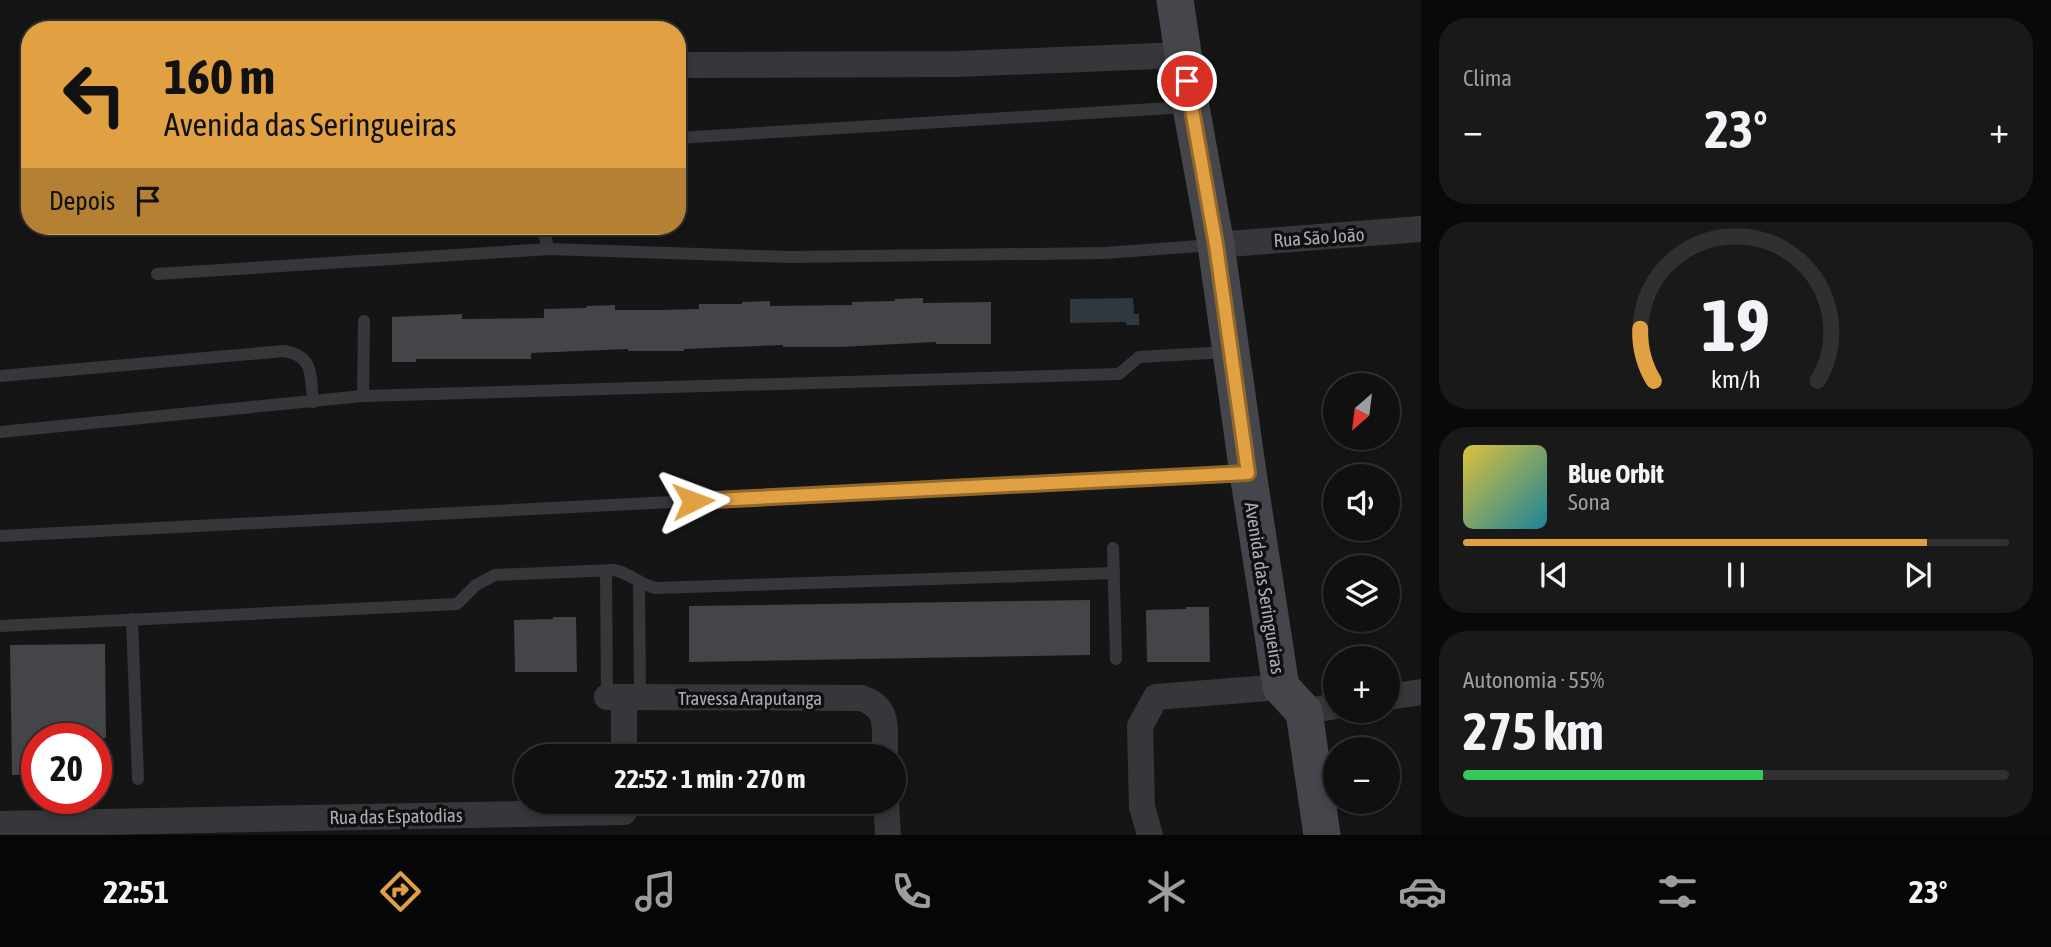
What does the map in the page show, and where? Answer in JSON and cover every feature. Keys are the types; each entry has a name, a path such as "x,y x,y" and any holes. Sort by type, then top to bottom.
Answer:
{"street":[{"name":"Avenida das Seringueiras","path":"1175,0 1216,245 1248,473 1306,702 1322,835"},
{"path":"686,65 957,64 1183,55"},
{"name":"Rua São João","path":"1216,245 1421,229"},
{"path":"1400,695 1421,692"},
{"path":"1150,835 1142,807 1140,726 1156,697 1306,702"},
{"path":"624,698 624,744"},
{"name":"Travessa Araputanga","path":"624,698 861,698 873,701 880,708 884,744"},
{"path":"887,814 888,835"},
{"name":"Rua das Espatodias","path":"0,824 624,816"}],"lane":[{"path":"686,137 1191,107"},
{"path":"544,235 549,250"},
{"path":"157,274 549,250 790,257 1105,253 1216,245"},
{"path":"363,396 364,321"},
{"path":"0,376 284,351 299,354 309,365 313,402"},
{"path":"0,432 363,396 1119,374 1139,357 1231,352"},
{"path":"0,537 1248,473"},
{"path":"1113,548 1116,659"},
{"path":"606,571 624,698"},
{"path":"0,626 457,604 485,579 495,575 621,572 632,576 639,583 656,587 1114,573"},
{"path":"624,698 639,583"},
{"path":"132,619 138,779"}],"shaded area":[{"path":"1133,298 1134,314 1139,314 1139,325 1126,325 1126,322 1070,323 1070,299"}],"building":[{"path":"923,298 923,303 991,302 991,344 936,342 839,347 783,345 684,351 628,349 531,353 531,359 416,359 416,362 392,362 392,317 462,314 462,319 544,318 544,309 587,306 615,305 615,310 661,310 699,309 699,304 742,302 770,301 770,306 852,305 852,302"},
{"path":"1090,600 1090,655 689,662 689,606"},
{"path":"1209,607 1210,662 1147,662 1146,610"},
{"path":"576,617 577,672 515,672 514,620"},
{"path":"105,644 106,723 21,723 21,775 12,775 10,645"}],"route":[{"path":"693,501 1248,473 1216,245 1187,81"}]}
